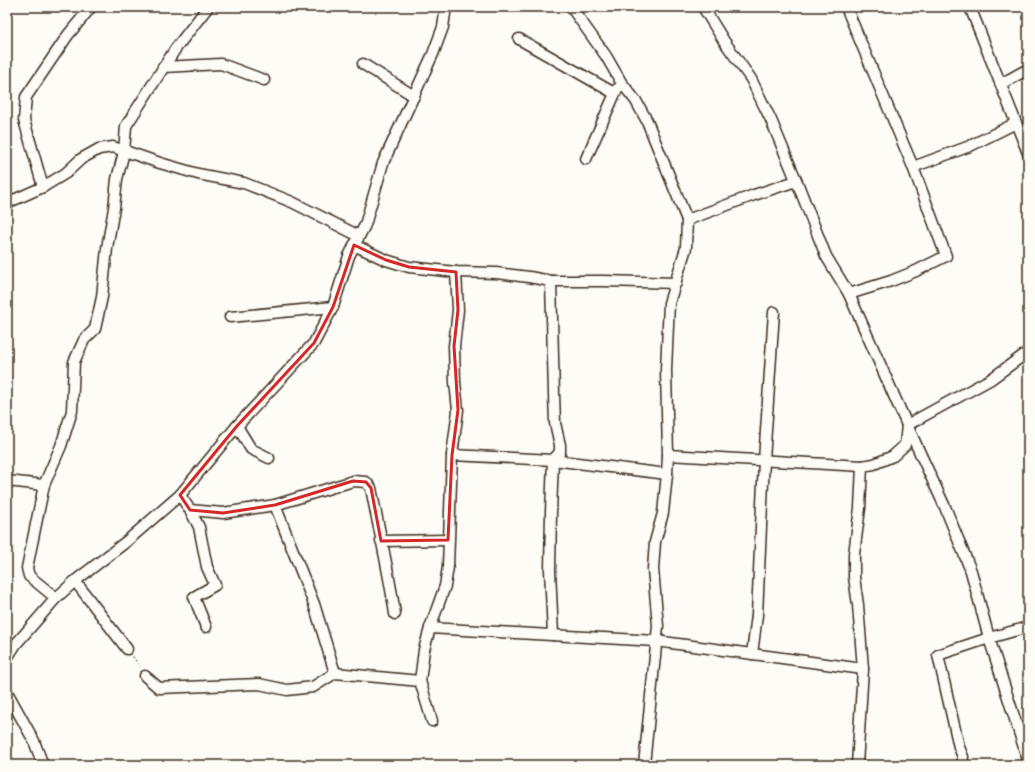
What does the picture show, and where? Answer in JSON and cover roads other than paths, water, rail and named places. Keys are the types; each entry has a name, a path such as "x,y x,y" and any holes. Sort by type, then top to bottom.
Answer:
{"street":[{"path":"43,187 24,120 26,97 68,35 91,7"},
{"path":"56,598 29,576 28,572 31,546 44,485 61,446 72,411 74,362 84,340 95,330 102,297 107,248 117,179 124,152 126,126 163,66 208,7"},
{"path":"7,658 16,644 56,598 75,581 127,541 180,495 237,426 314,343 333,307 349,256 365,225 383,162 433,54 443,27 446,7"},
{"path":"571,7 606,56 621,82 636,101 647,121 687,220 686,248 669,303 666,370 667,474 663,513 655,542 654,562 658,626 644,765"},
{"path":"703,7 724,41 751,79 771,120 826,256 849,294 945,507 971,571 989,638 1028,760"},
{"path":"846,7 913,167 946,256 916,272 849,294"},
{"path":"970,7 1028,153"},
{"path":"519,39 614,93"},
{"path":"163,66 221,64 264,80"},
{"path":"363,64 414,96"},
{"path":"1001,84 1028,69"},
{"path":"586,159 614,93 621,82"},
{"path":"913,167 970,146 1016,122"},
{"path":"7,203 43,187 66,173 81,159 99,149 113,147 124,152 198,174 244,183 292,202 359,236"},
{"path":"687,220 796,181"},
{"path":"354,245 386,260 409,267 456,272 496,273 551,281 604,280 676,283"},
{"path":"432,721 420,681 424,650 445,586 448,566 452,455 458,410 455,382 454,346 458,310 456,272"},
{"path":"551,281 555,423 560,445 560,452 553,460 551,512 550,570 553,635"},
{"path":"230,317 333,307"},
{"path":"752,654 757,615 764,460 774,312"},
{"path":"907,425 991,378 1028,352"},
{"path":"668,455 862,466 874,464 893,456 905,445 907,425"},
{"path":"237,426 251,449 269,458"},
{"path":"452,455 553,460 667,474"},
{"path":"857,765 863,669 858,605 854,577 854,554 860,508 862,466"},
{"path":"7,481 44,485"},
{"path":"190,510 223,513 275,505 353,481 366,482 371,488 381,541 388,568 395,614"},
{"path":"180,495 199,527 207,567 216,585 194,597 206,627"},
{"path":"275,505 314,604 335,673"},
{"path":"381,541 448,540"},
{"path":"75,581 127,649"},
{"path":"962,765 963,757 959,746 938,655 1028,627"},
{"path":"430,628 656,641 863,669"},
{"path":"145,676 159,688 260,684 287,690 313,687 335,673 420,681"},
{"path":"7,692 34,741 43,765"}]}
